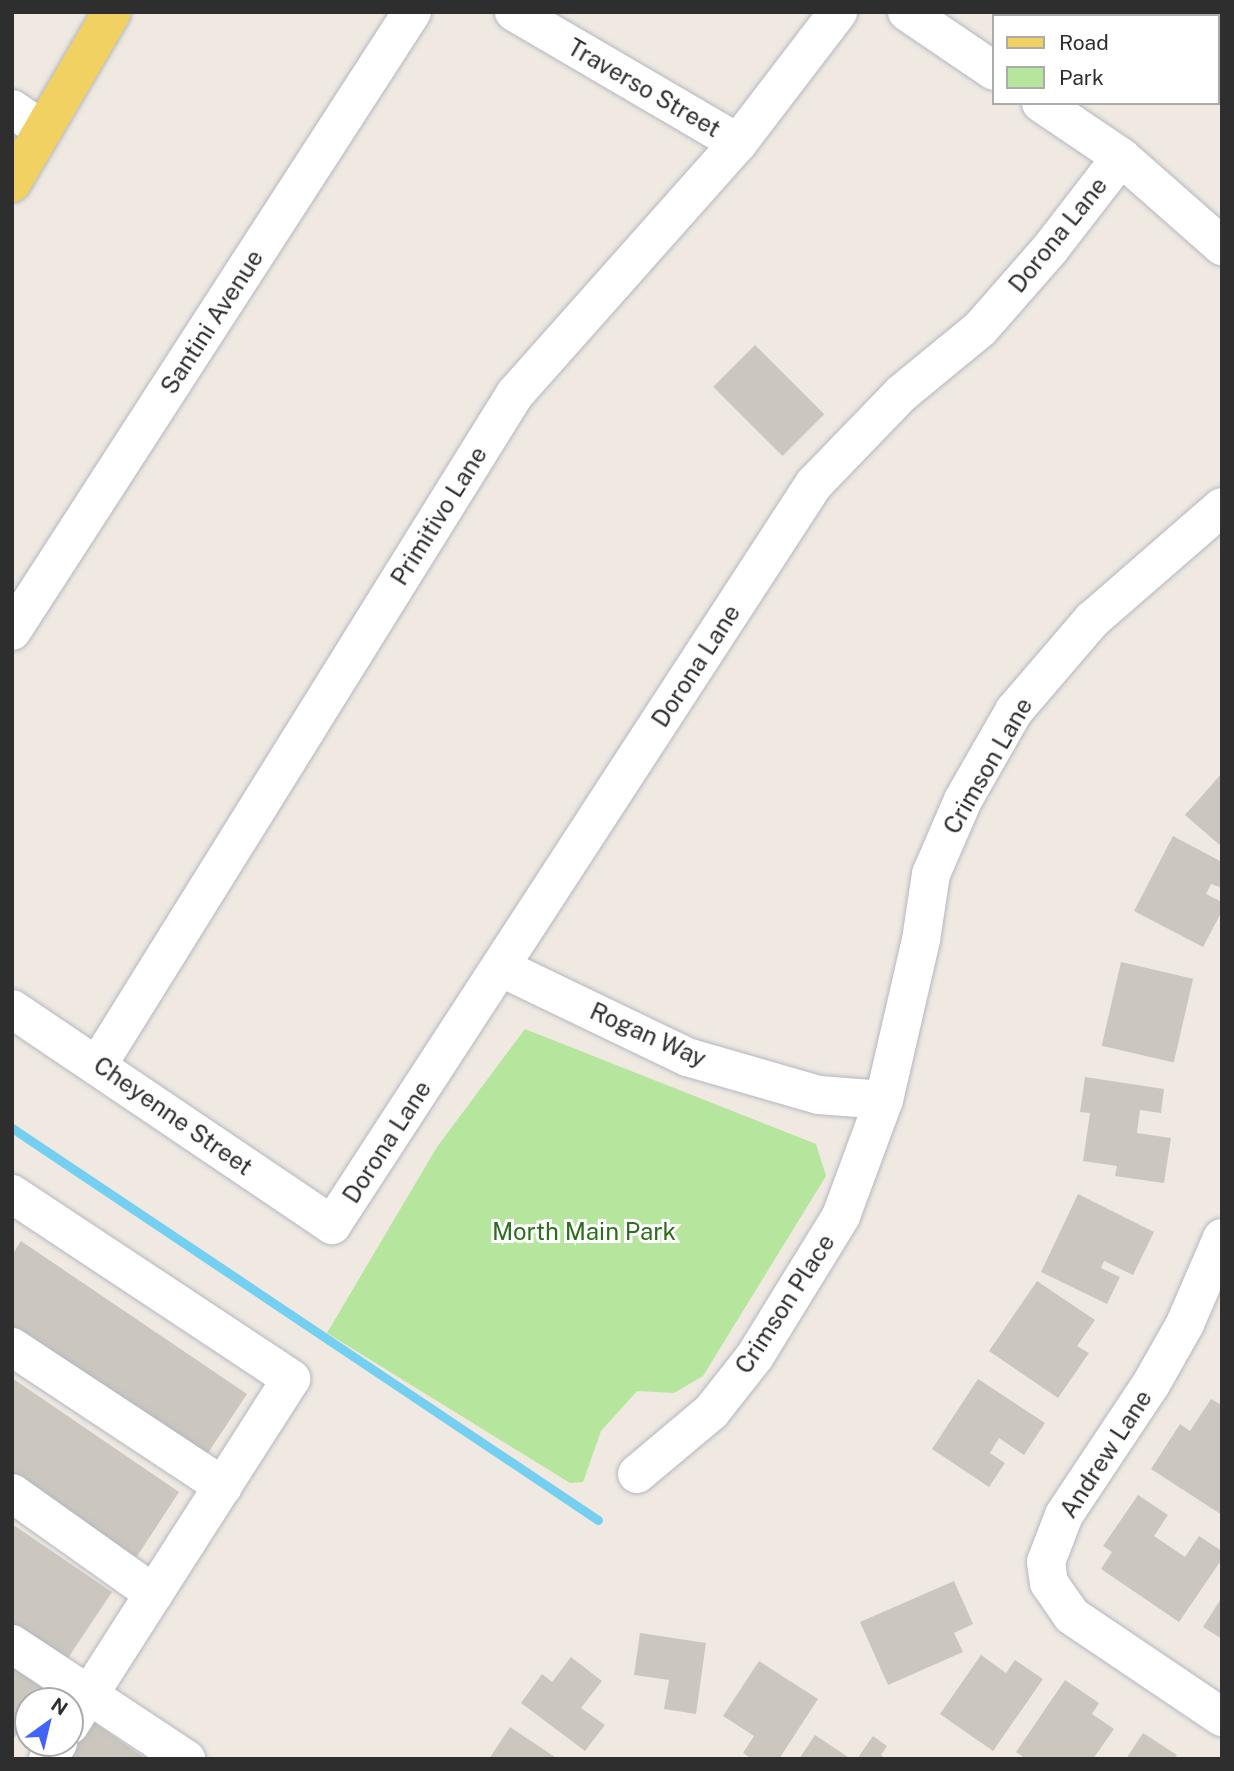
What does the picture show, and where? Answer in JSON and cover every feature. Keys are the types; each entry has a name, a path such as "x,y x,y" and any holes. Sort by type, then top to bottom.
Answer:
{"main road":[{"path":"12,183 113,12"}],"street":[{"name":"Santini Avenue","path":"12,631 412,12"},
{"name":"Traverso Street","path":"514,12 738,143"},
{"name":"Primitivo Lane","path":"99,1063 515,394 738,143 838,12"},
{"path":"907,12 992,70"},
{"path":"1044,105 1121,157 1222,246"},
{"path":"12,109 43,130"},
{"name":"Dorona Lane","path":"332,1225 814,484 902,393 980,329 1121,157"},
{"name":"Crimson Lane","path":"884,1100 921,940 931,874 963,800 1014,710 1092,620 1222,508"},
{"name":"Rogan Way","path":"500,967 687,1057 819,1095 884,1100"},
{"name":"Cheyenne Street","path":"12,1009 99,1063 332,1225"},
{"name":"Crimson Place","path":"637,1474 711,1412 755,1356 841,1216 884,1100"},
{"path":"16,1203 290,1379 84,1704"},
{"name":"Andrew Lane","path":"1207,1707 1072,1616 1049,1583 1046,1562 1064,1515 1151,1384 1185,1324 1222,1238"},
{"path":"12,1347 223,1486"},
{"path":"12,1493 154,1594"},
{"path":"12,1644 56,1687"},
{"path":"84,1712 186,1759"}],"green space":[{"name":"Morth Main Park","path":"525,1029 816,1144 826,1176 703,1376 674,1393 637,1391 601,1431 583,1482 570,1483 327,1333 437,1147"}],"building":[{"path":"755,345 824,414 783,456 713,387"},
{"path":"1222,773 1222,847 1185,815"},
{"path":"1173,836 1222,862 1222,888 1211,884 1206,894 1222,902 1222,911 1203,947 1134,911"},
{"path":"1121,962 1193,979 1174,1062 1102,1046"},
{"path":"1085,1077 1164,1089 1161,1113 1140,1110 1137,1133 1171,1138 1164,1183 1115,1176 1117,1166 1083,1161 1090,1113 1080,1112"},
{"path":"1078,1194 1154,1232 1133,1275 1104,1261 1101,1268 1120,1277 1107,1304 1041,1272"},
{"path":"21,1241 247,1394 202,1462 12,1334 12,1255"},
{"path":"1037,1281 1095,1320 1077,1346 1089,1353 1058,1398 989,1351"},
{"path":"12,1378 179,1492 134,1561 12,1477"},
{"path":"978,1379 1045,1423 1024,1455 999,1438 990,1453 1005,1463 989,1487 932,1449"},
{"path":"1211,1399 1222,1405 1222,1515 1151,1469 1180,1424 1190,1431"},
{"path":"1138,1495 1168,1515 1154,1536 1185,1557 1199,1536 1222,1551 1222,1559 1179,1622 1101,1569 1112,1552 1103,1546"},
{"path":"12,1524 112,1592 66,1661 12,1624"},
{"path":"954,1581 973,1624 954,1633 963,1652 888,1685 860,1622"},
{"path":"1222,1597 1222,1639 1203,1627"},
{"path":"640,1633 706,1643 696,1714 664,1709 669,1680 634,1675"},
{"path":"981,1655 1006,1673 1015,1660 1043,1679 993,1751 940,1714"},
{"path":"571,1657 602,1681 581,1708 605,1725 585,1751 521,1703 542,1674 552,1682"},
{"path":"759,1661 818,1699 779,1759 752,1759 743,1753 754,1736 723,1716"},
{"path":"12,1667 42,1687 14,1687 12,1741"},
{"path":"1065,1680 1099,1703 1092,1714 1114,1729 1093,1759 1026,1759 1016,1752"},
{"path":"92,1721 146,1759 66,1759 84,1757 84,1733"},
{"path":"510,1727 558,1759 489,1759"},
{"path":"1143,1733 1177,1755 1174,1759 1126,1759"},
{"path":"815,1735 851,1759 799,1759"},
{"path":"873,1736 887,1746 881,1755 886,1759 857,1759"}],"waterway":[{"path":"12,1128 598,1520"}]}
